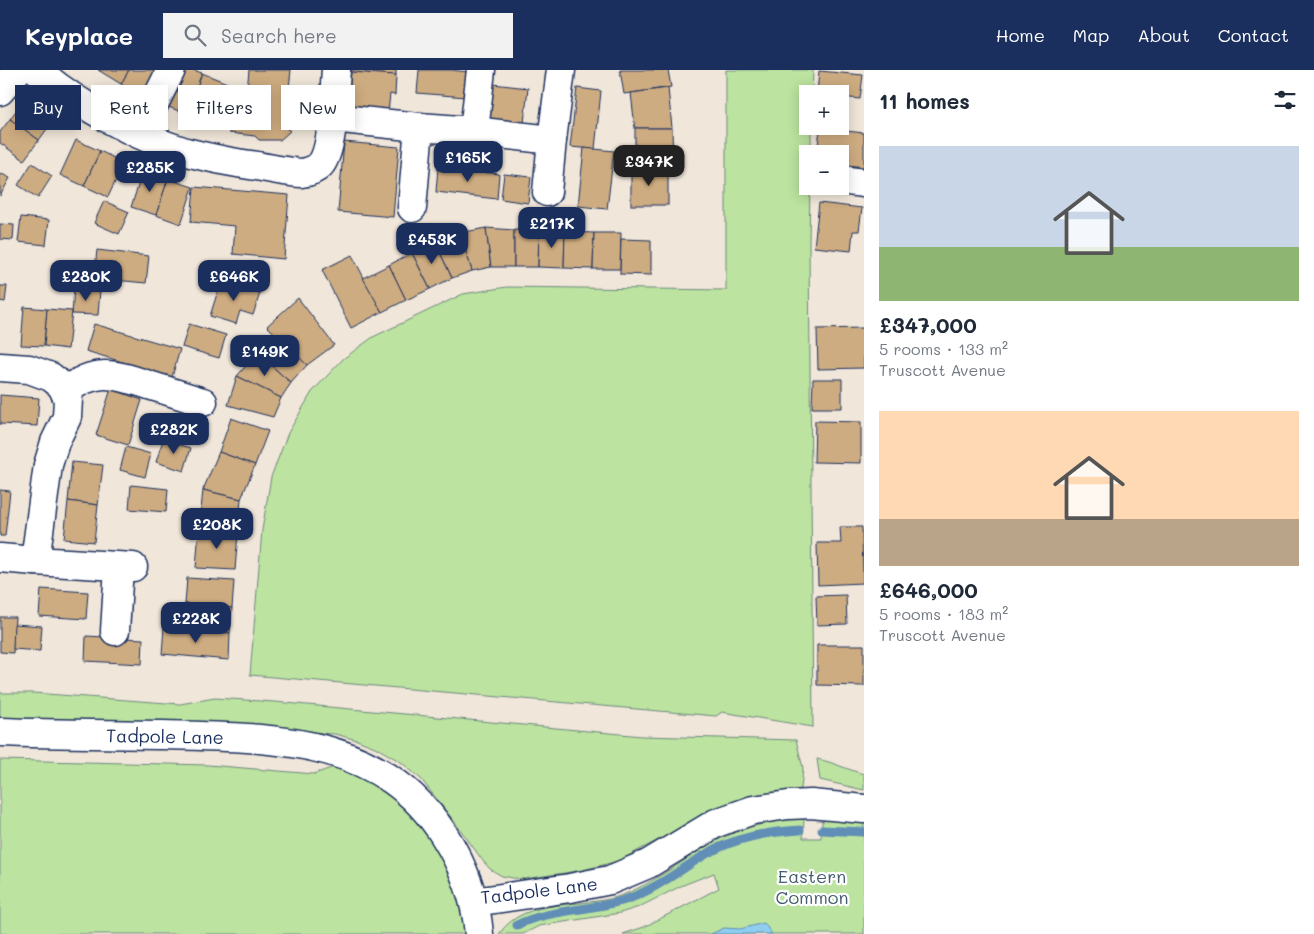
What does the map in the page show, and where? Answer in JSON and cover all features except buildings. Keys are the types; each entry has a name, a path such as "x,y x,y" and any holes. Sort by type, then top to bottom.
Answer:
{"street":[{"path":"0,91 18,70"},
{"path":"37,70 64,92 139,134 186,152 224,161 302,173 315,169 320,165 326,156 331,130"},
{"path":"139,134 171,70"},
{"path":"335,85 336,70"},
{"path":"474,131 481,70"},
{"path":"547,192 560,70"},
{"path":"355,120 552,140"},
{"path":"412,208 419,127"},
{"path":"849,181 864,183"},
{"path":"0,367 29,369 51,377 57,381 65,392 68,407 67,417 55,442 48,465 35,561"},
{"path":"65,392 80,381 89,378 101,375 117,375 203,402"},
{"path":"0,558 126,567 115,631"},
{"name":"Tadpole Lane","path":"0,732 258,738 318,747 346,756 375,768 398,783 429,812 449,842 474,902 570,888 610,880 648,864 716,823 753,810 811,804 864,809"},
{"path":"474,902 479,934"}],"green space":[{"path":"726,70 813,70 812,85 799,85 799,135 811,135 811,145 799,145 799,195 810,195 813,727 722,712 716,716 250,675 262,530 271,477 288,433 312,392 343,359 373,337 463,294 507,287 726,290"},
{"path":"0,693 33,693 180,704 215,698 642,736 796,740 803,768 801,789 748,796 728,803 706,812 618,861 583,870 525,879 513,878 502,876 490,869 421,779 401,762 375,747 357,740 335,734 254,729 0,723"},
{"path":"817,759 864,774 864,790 820,780"},
{"path":"0,760 208,765 314,774 334,767 383,790 411,814 424,829 444,861 451,878 462,915 465,934 0,934"},
{"name":"Eastern Common","path":"852,818 864,820 864,934 623,934 644,927 719,888 714,873 683,885 639,907 620,913 539,926 523,934 499,934 510,922 540,908 591,902 623,895 655,879 705,847 740,831 765,823 804,819 803,838 821,838 822,822 827,819"}],"water":[{"path":"764,923 772,934 711,934 724,928 740,929"}],"waterway":[{"path":"517,925 542,916 625,900 647,891 719,847 764,834 800,830"},
{"path":"822,830 864,832"}]}
